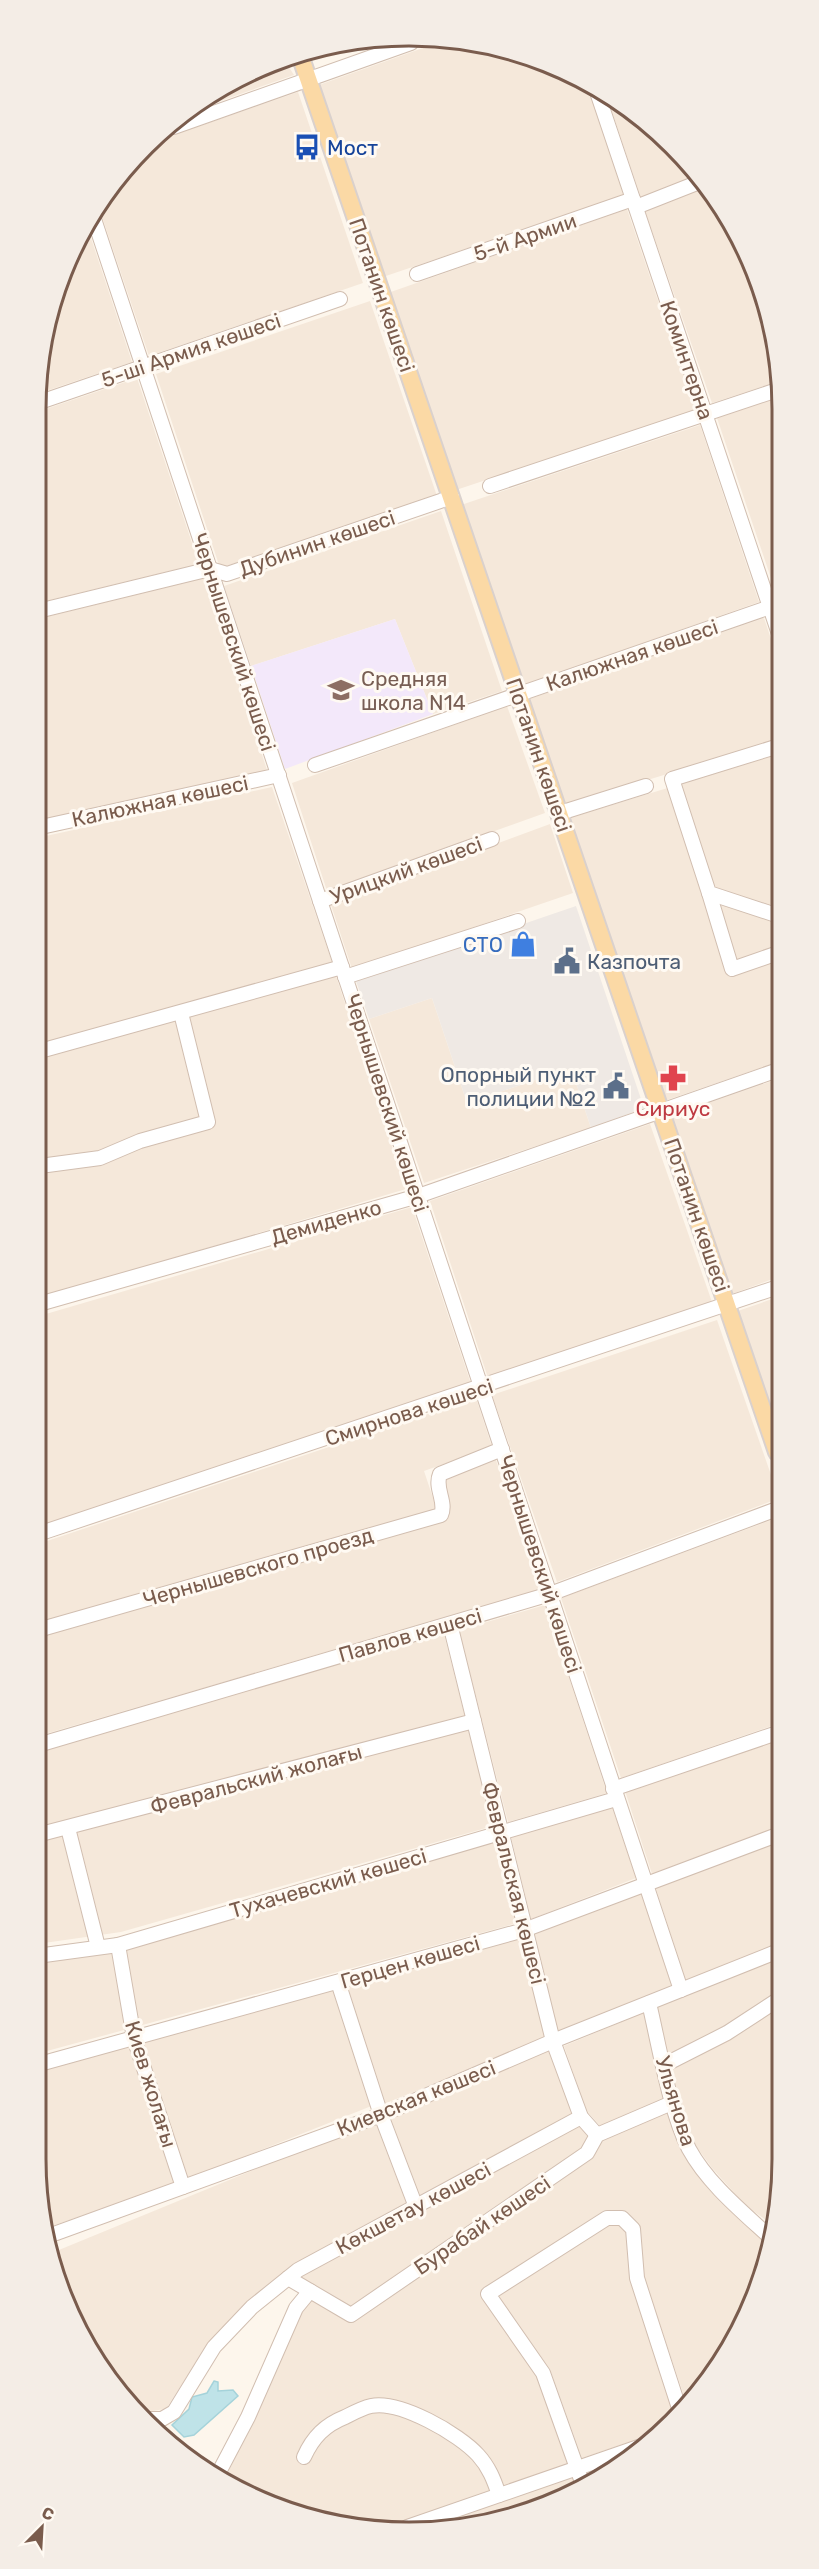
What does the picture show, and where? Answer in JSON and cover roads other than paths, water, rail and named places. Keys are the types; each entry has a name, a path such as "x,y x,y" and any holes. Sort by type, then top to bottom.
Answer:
{"main road":[{"name":"Потанин көшесі","path":"303,63 729,1305 772,1437"}],"street":[{"path":"190,122 402,46"},
{"name":"Коминтерна","path":"600,101 705,414 772,597"},
{"name":"5-й Армии","path":"417,274 693,184"},
{"name":"Чернышевский көшесі","path":"96,226 482,1388 614,1794 681,1990"},
{"name":"5-ші Армия көшесі","path":"46,400 340,299"},
{"path":"490,486 772,392"},
{"name":"Дубинин көшесі","path":"46,609 210,569 227,574 452,497"},
{"name":"Калюжная көшесі","path":"315,765 772,606"},
{"path":"772,748 672,779 732,969 772,955"},
{"name":"Калюжная көшесі","path":"46,826 279,775"},
{"path":"560,813 646,786"},
{"name":"Урицкий көшесі","path":"320,901 492,839"},
{"path":"709,893 772,913"},
{"path":"46,1049 344,972 518,921"},
{"path":"46,1165 100,1158 140,1141 208,1122 181,1013"},
{"name":"Демиденко","path":"46,1302 418,1196 772,1072"},
{"name":"Смирнова көшесі","path":"46,1532 482,1388 772,1289"},
{"name":"Чернышевского проезд","path":"46,1628 441,1515 443,1509 438,1478 444,1470 502,1449"},
{"name":"Павлов көшесі","path":"46,1743 550,1594 772,1511"},
{"name":"Февральская көшесі","path":"450,1624 553,2041 580,2117 597,2135"},
{"name":"Февральский жолағы","path":"46,1833 474,1721"},
{"name":"Тухачевский көшесі","path":"46,1955 118,1945 502,1832 614,1794 772,1735"},
{"path":"68,1828 98,1947"},
{"name":"Герцен көшесі","path":"46,2062 524,1930 772,1837"},
{"name":"Киев жолағы","path":"118,1945 134,2038 183,2187"},
{"name":"Киевская көшесі","path":"54,2234 381,2115 553,2041 772,1954"},
{"path":"338,1982 381,2115 416,2207"},
{"name":"Ульянова","path":"649,2003 674,2102 689,2149 703,2170 765,2233"},
{"path":"664,2065 727,2033 772,2004"},
{"name":"Бурабай көшесі","path":"288,2278 351,2315 587,2153 597,2135 674,2102"},
{"name":"Көкшетау көшесі","path":"156,2419 162,2419 174,2412 214,2347 252,2307 298,2270 580,2117"},
{"path":"581,2479 543,2373 488,2294 607,2218 622,2218 633,2229 637,2278 678,2404"},
{"path":"221,2469 248,2417 296,2308 310,2291"},
{"path":"304,2457 317,2435 333,2421 372,2406 388,2407 423,2419 469,2445 489,2469 499,2495"},
{"path":"421,2522 623,2452"}],"water":[{"path":"214,2381 218,2382 218,2391 233,2390 238,2396 194,2435 184,2437 172,2425 189,2409 192,2397 207,2393"}],"place":[{"name":"Мост","path":"307,147"},
{"name":"Средняя школа N14","path":"341,690"},
{"name":"СТО","path":"523,944"},
{"name":"Казпочта","path":"567,961"},
{"name":"Сириус","path":"673,1078"},
{"name":"Опорный пункт полиции №2","path":"616,1086"}]}
